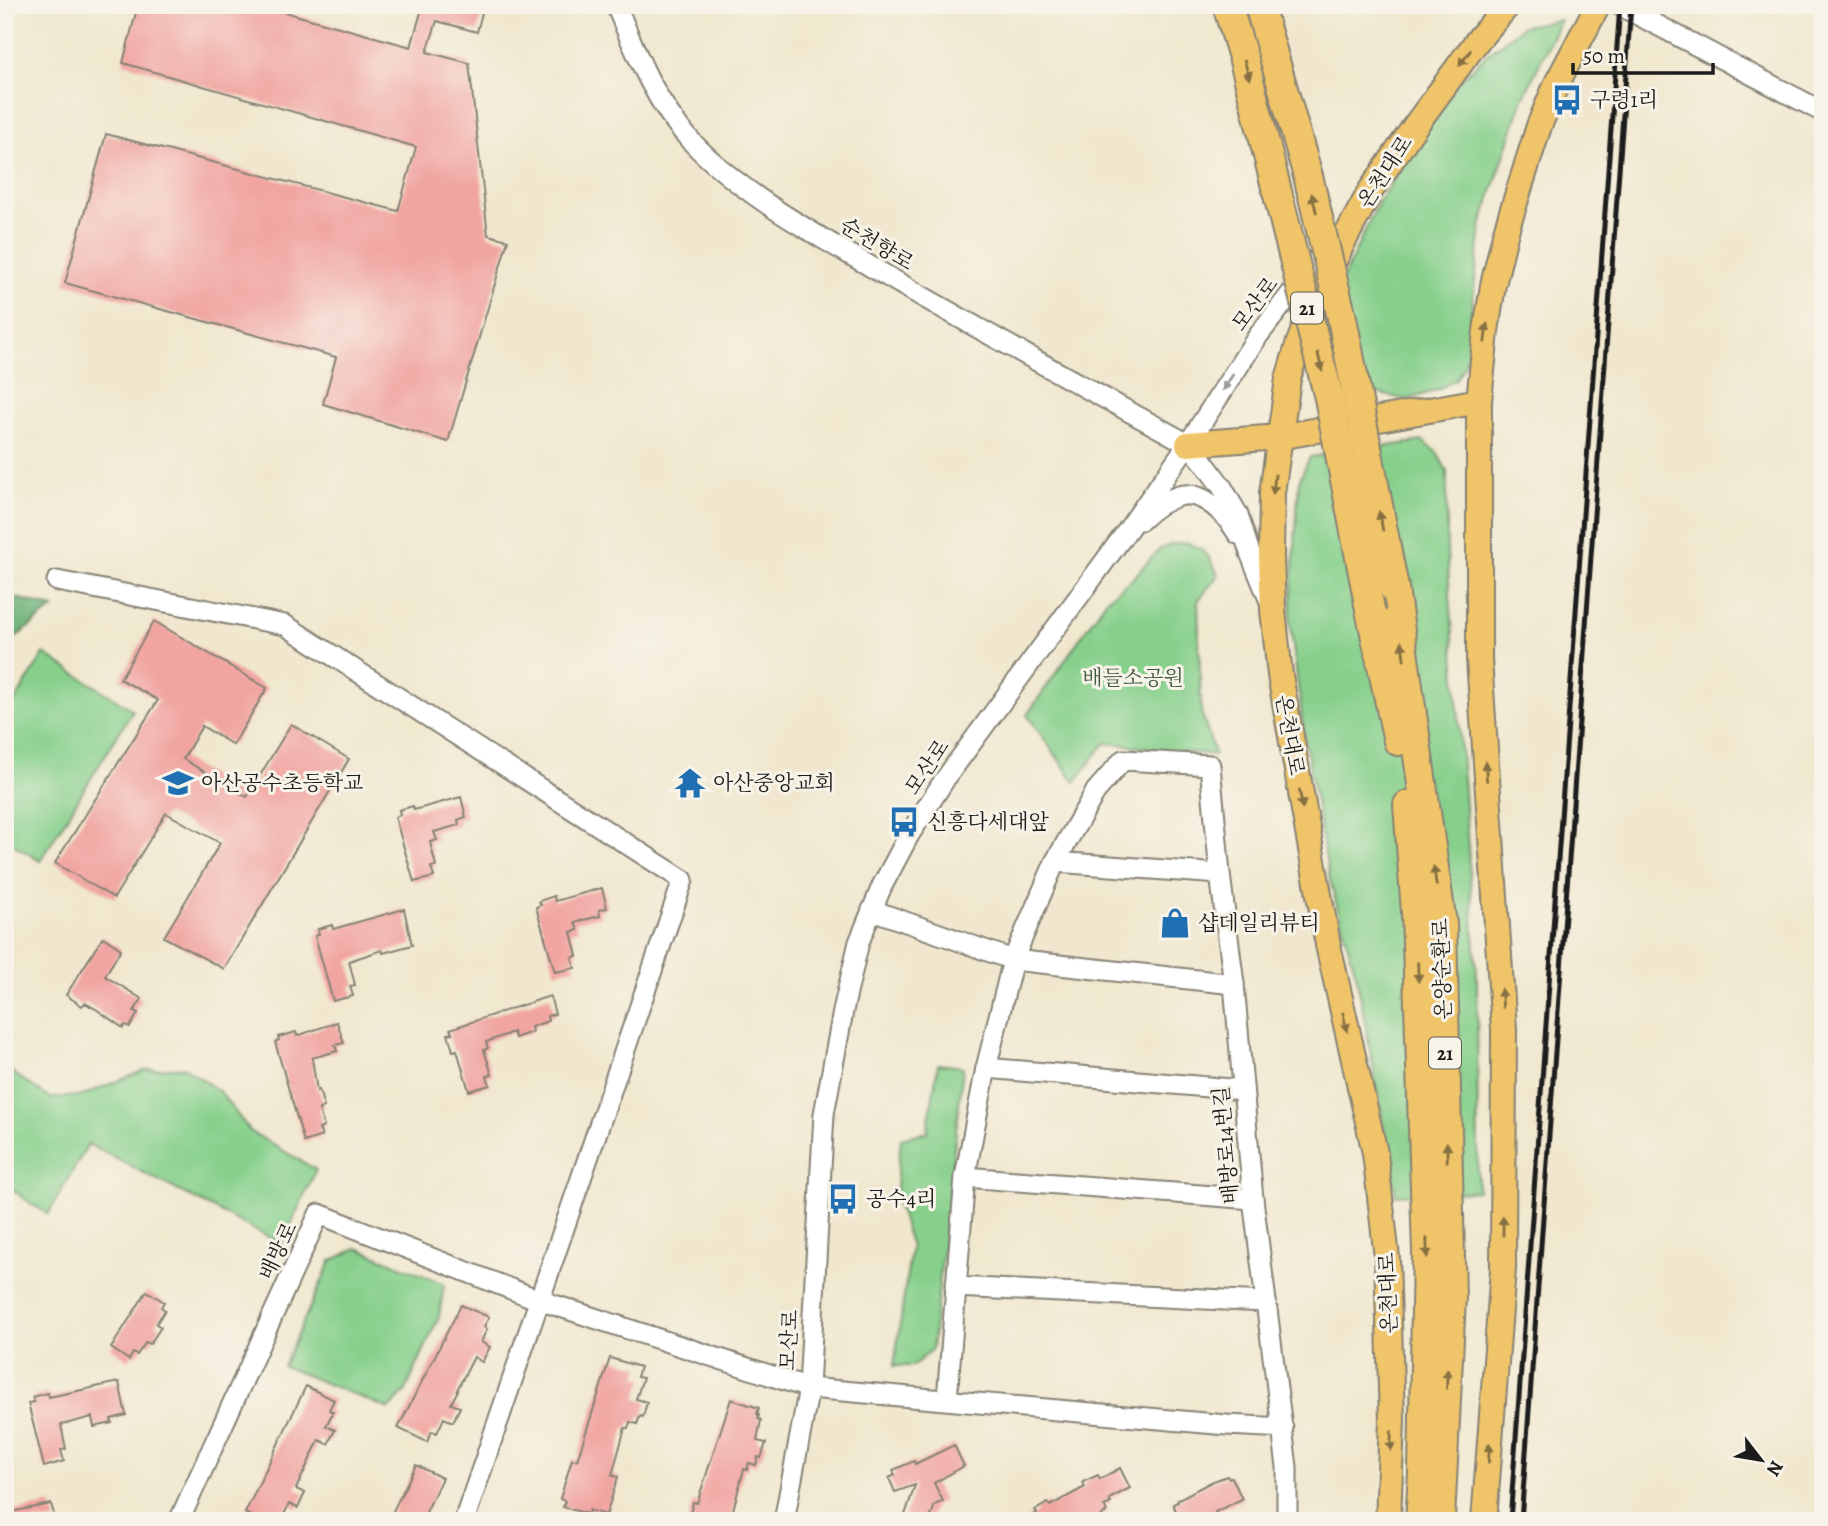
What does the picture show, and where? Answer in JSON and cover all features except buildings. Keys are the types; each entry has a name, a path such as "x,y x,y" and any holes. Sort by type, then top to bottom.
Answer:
{"highway":[{"name":"온양순환로","path":"1227,5 1244,60 1329,398 1405,772 1416,914 1427,1252 1420,1521"},
{"name":"온양순환로","path":"1259,5 1308,176 1342,318 1394,588 1442,924 1451,1298 1440,1521"}],"main road":[{"name":"온천대로","path":"1388,1521 1392,1420 1387,1258 1375,1153 1328,945 1280,675 1270,557 1272,493 1288,379 1318,293 1371,190 1469,51 1508,5"},
{"path":"1484,1521 1503,1269 1504,1030 1479,659 1479,401 1493,285 1510,219 1539,126 1557,83 1598,5"},
{"path":"1188,444 1279,437 1479,401"}],"street":[{"name":"순천향로","path":"616,5 640,63 664,107 689,139 754,194 930,302 1188,444"},
{"path":"1619,5 1823,112"},
{"name":"모산로","path":"784,1521 809,1388 824,1114 859,942 882,886 909,835 945,779 1124,535 1188,444 1258,336 1371,190"},
{"path":"1188,444 1222,487 1238,515 1273,610"},
{"path":"1124,535 1152,510 1171,500 1181,495 1199,497 1215,507 1233,526 1250,553"},
{"path":"57,581 285,625 683,880 464,1521"},
{"name":"배방로14번길","path":"1055,862 1096,791 1123,760 1210,765 1234,984 1253,1199 1283,1427 1287,1467 1287,1521"},
{"path":"947,1399 965,1177 986,1068 1013,960 1055,862 1220,874"},
{"path":"872,910 1013,960 1234,984"},
{"path":"986,1068 1243,1090"},
{"path":"965,1177 1253,1199"},
{"name":"배방로","path":"179,1521 319,1214 539,1300"},
{"path":"956,1287 1266,1302"},
{"path":"539,1300 809,1388 1227,1425 1283,1427"}],"green space":[{"path":"1560,20 1522,101 1481,226 1466,362 1456,379 1439,389 1408,400 1329,383 1312,344 1378,203 1457,83 1485,56 1523,26"},
{"path":"1423,441 1437,453 1447,471 1447,552 1477,976 1478,1191 1396,1195 1357,978 1329,877 1305,741 1290,622 1299,481 1310,457"},
{"name":"배들소공원","path":"1187,543 1207,554 1218,575 1198,601 1201,711 1215,755 1105,743 1075,782 1027,715 1108,598 1133,578 1160,549"},
{"path":"5,595 54,608 16,637 5,653"},
{"path":"44,654 133,710 40,861 5,839 5,717"},
{"path":"938,1064 963,1067 932,1349 913,1366 894,1366 911,1247 895,1196 901,1138 927,1132"},
{"path":"5,1067 49,1098 81,1096 145,1070 184,1067 220,1092 250,1131 316,1170 282,1244 88,1144 48,1214 33,1205 5,1184"},
{"path":"357,1248 444,1284 439,1317 405,1392 389,1409 283,1366 331,1261"}],"railway":[{"path":"1510,1521 1620,5"},
{"path":"1521,1521 1631,5"}],"place":[{"name":"구령1리","path":"1567,100"},
{"name":"아산공수초등학교","path":"178,783"},
{"name":"아산중앙교회","path":"690,783"},
{"name":"신흥다세대앞","path":"904,822"},
{"name":"샵데일리뷰티","path":"1175,923"},
{"name":"공수4리","path":"843,1199"}]}
